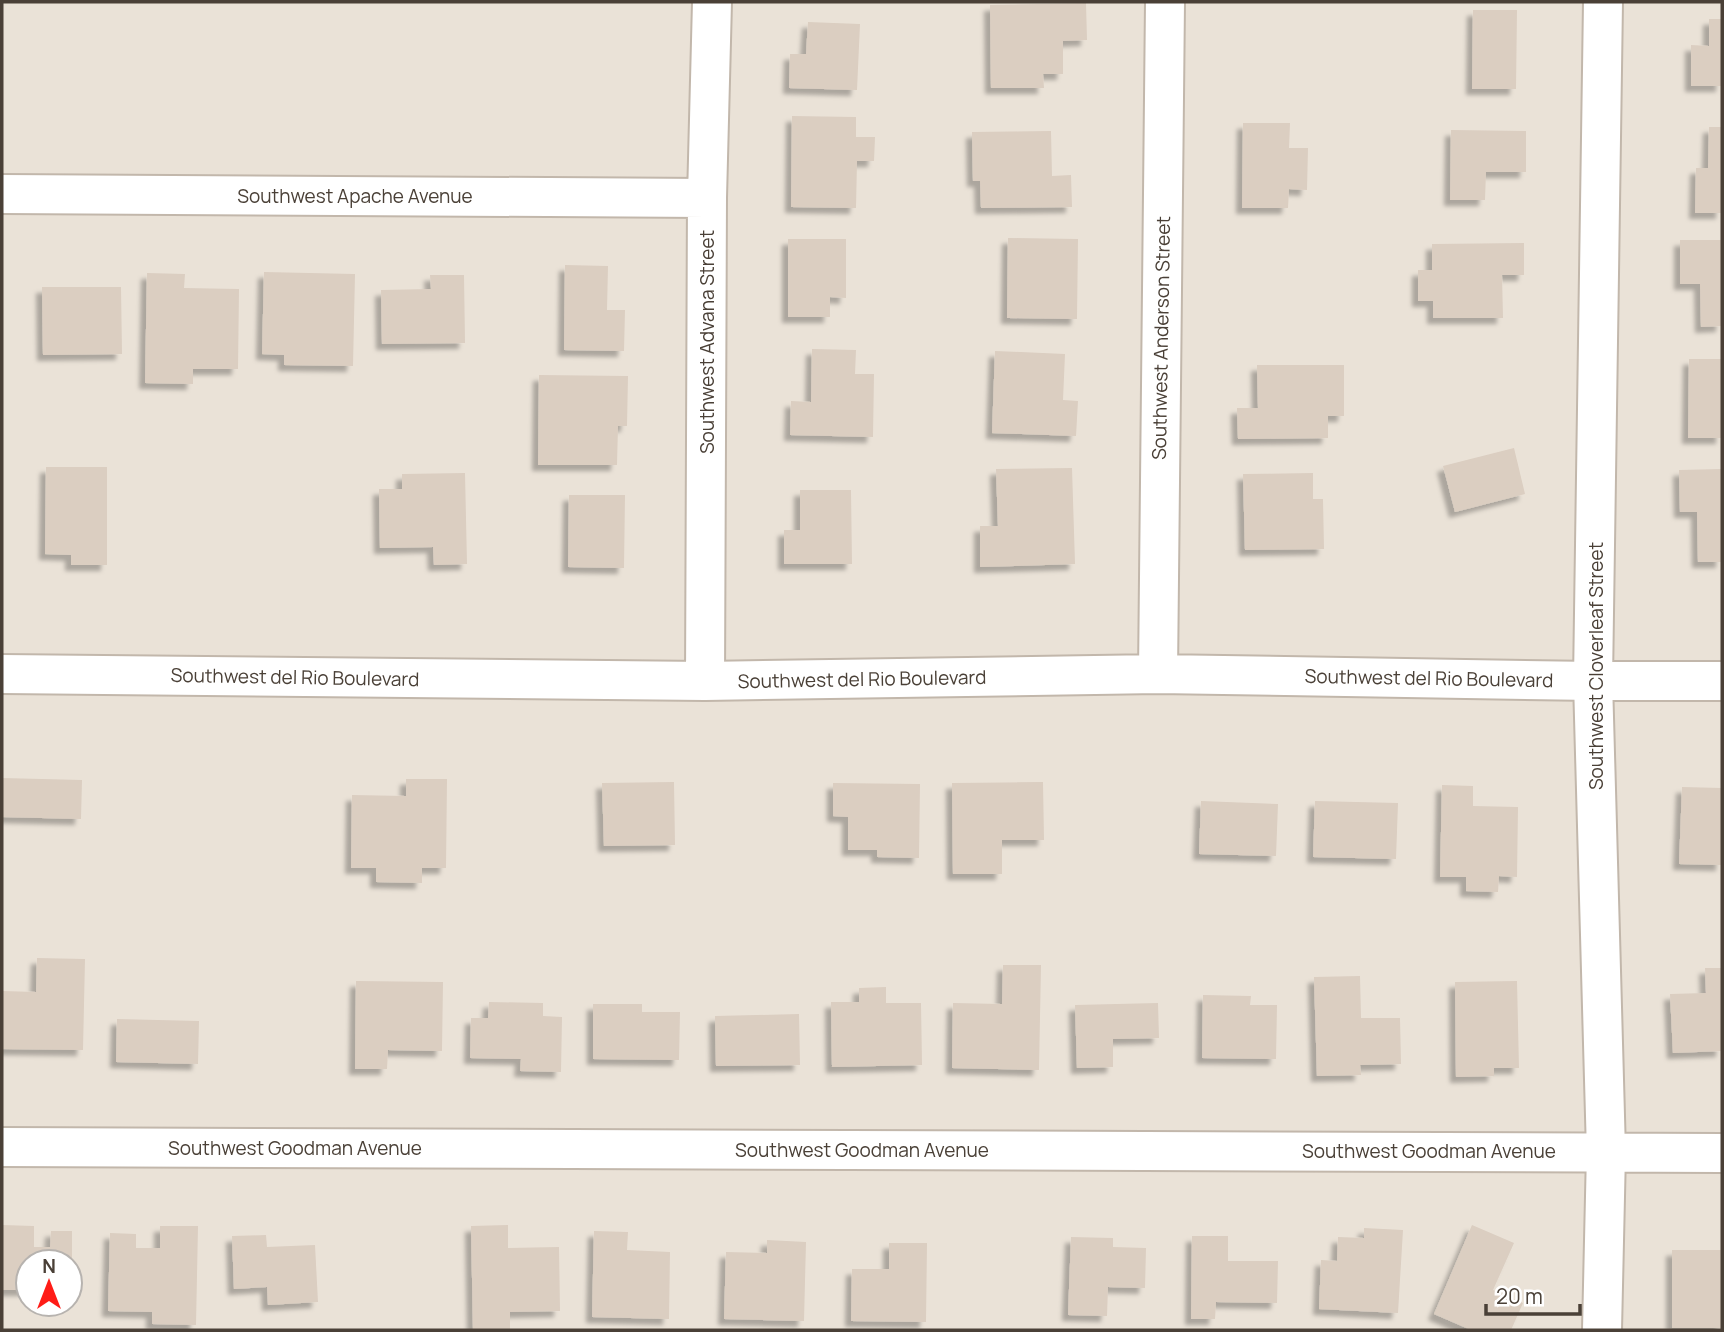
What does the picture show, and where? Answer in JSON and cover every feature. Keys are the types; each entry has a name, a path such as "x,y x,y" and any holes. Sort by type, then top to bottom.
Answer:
{"street":[{"name":"Southwest Advana Street","path":"705,681 712,2"},
{"name":"Southwest Anderson Street","path":"1158,674 1165,2"},
{"name":"Southwest Cloverleaf Street","path":"1602,1330 1606,1152 1593,681 1603,2"},
{"name":"Southwest Apache Avenue","path":"2,194 708,198"},
{"name":"Southwest del Rio Boulevard","path":"2,674 705,681 1158,674 1722,681"},
{"name":"Southwest Goodman Avenue","path":"2,1147 1722,1153"}],"shaded area":[{"path":"2,2 1722,2 1722,1330 2,1330"}],"building":[{"path":"1086,3 1087,40 1063,41 1063,74 1043,74 1044,88 991,88 990,5"},
{"path":"1473,10 1517,10 1516,89 1472,89"},
{"path":"1709,19 1722,19 1722,86 1691,86 1691,45 1709,46"},
{"path":"808,22 860,24 857,90 789,88 790,54 806,54"},
{"path":"792,116 856,117 856,137 875,137 874,161 857,161 856,208 791,207"},
{"path":"1243,123 1290,123 1289,148 1308,148 1307,190 1289,189 1288,208 1242,208"},
{"path":"1709,127 1722,127 1722,213 1695,213 1696,168 1708,168"},
{"path":"1451,130 1526,131 1526,172 1486,172 1485,200 1450,200"},
{"path":"1051,131 1052,176 1071,175 1072,207 981,208 980,181 973,181 972,132"},
{"path":"1008,238 1078,239 1077,319 1007,318"},
{"path":"788,239 846,239 846,298 830,297 830,317 788,317"},
{"path":"1680,240 1722,240 1722,326 1701,327 1700,284 1680,284"},
{"path":"1524,243 1524,275 1502,275 1503,318 1433,318 1433,301 1418,301 1418,270 1432,270 1432,244"},
{"path":"565,265 608,266 607,310 625,310 624,351 564,350"},
{"path":"264,272 355,274 353,366 284,365 284,355 262,354"},
{"path":"147,273 185,274 184,288 239,289 238,369 193,369 193,384 145,383"},
{"path":"430,275 464,275 465,343 382,344 381,290 431,289"},
{"path":"42,287 121,287 122,354 43,355"},
{"path":"812,349 856,350 855,374 874,374 873,437 790,435 791,401 811,402"},
{"path":"995,351 1065,354 1063,400 1078,401 1076,436 992,433"},
{"path":"1689,359 1722,359 1722,438 1688,438"},
{"path":"1257,365 1344,365 1344,416 1328,416 1328,438 1238,439 1237,408 1258,408"},
{"path":"539,375 628,376 627,426 618,426 617,465 538,465"},
{"path":"1514,448 1525,494 1455,512 1443,466"},
{"path":"46,467 107,467 107,565 71,565 71,555 45,554"},
{"path":"1072,468 1075,564 980,567 980,526 998,526 996,469"},
{"path":"1722,469 1722,562 1698,562 1697,512 1680,512 1679,470"},
{"path":"465,473 467,564 434,565 433,547 380,548 379,489 402,489 402,474"},
{"path":"1313,473 1313,499 1323,499 1324,549 1245,550 1243,474"},
{"path":"800,490 851,490 852,564 784,564 784,530 800,530"},
{"path":"569,495 625,495 624,568 568,567"},
{"path":"2,778 82,780 81,819 2,817"},
{"path":"406,779 447,779 446,868 422,868 422,883 376,882 376,868 351,868 352,795 406,796"},
{"path":"674,782 675,845 604,846 602,783"},
{"path":"1043,782 1044,840 1002,840 1002,874 953,874 952,783"},
{"path":"833,783 920,784 919,858 877,857 877,850 848,850 848,817 833,816"},
{"path":"1442,785 1473,786 1473,806 1518,807 1517,877 1499,876 1498,892 1466,891 1466,877 1440,877"},
{"path":"1682,787 1722,788 1722,865 1679,864"},
{"path":"1201,801 1278,804 1276,856 1199,854"},
{"path":"1315,801 1398,803 1396,859 1313,857"},
{"path":"37,958 85,959 83,1050 2,1049 2,991 36,992"},
{"path":"1003,965 1041,965 1039,1070 952,1068 953,1003 1002,1004"},
{"path":"1705,968 1722,968 1722,1051 1673,1053 1670,994 1706,993"},
{"path":"1360,976 1361,1018 1400,1018 1401,1064 1360,1065 1361,1075 1317,1076 1314,977"},
{"path":"356,981 443,982 442,1051 388,1050 387,1069 355,1069"},
{"path":"1517,981 1519,1068 1494,1068 1494,1076 1456,1077 1455,982"},
{"path":"886,987 886,1003 921,1003 922,1065 832,1067 831,1002 859,1002 859,988"},
{"path":"1203,995 1251,996 1250,1005 1277,1005 1276,1059 1202,1058"},
{"path":"489,1002 543,1003 543,1016 562,1017 561,1072 520,1071 521,1059 470,1058 471,1018 488,1018"},
{"path":"1158,1003 1159,1038 1113,1039 1113,1067 1077,1068 1075,1005"},
{"path":"593,1004 642,1004 642,1012 680,1012 679,1060 593,1059"},
{"path":"799,1014 800,1065 716,1066 715,1016"},
{"path":"117,1019 199,1021 198,1064 116,1062"},
{"path":"2,1225 34,1226 34,1247 50,1247 51,1231 72,1231 72,1248 14,1248 14,1290 2,1290"},
{"path":"508,1225 508,1248 559,1247 560,1311 510,1312 510,1330 473,1330 471,1226"},
{"path":"1472,1225 1514,1243 1493,1290 1523,1303 1511,1330 1471,1330 1434,1314"},
{"path":"160,1226 198,1226 196,1325 152,1324 152,1312 108,1311 110,1233 136,1234 136,1248 160,1248"},
{"path":"1364,1228 1403,1230 1398,1313 1319,1309 1321,1260 1337,1261 1338,1237 1364,1238"},
{"path":"594,1231 628,1232 627,1250 670,1252 669,1319 592,1317"},
{"path":"266,1235 267,1247 315,1245 318,1302 268,1305 267,1287 234,1289 232,1236"},
{"path":"1192,1236 1228,1236 1228,1261 1278,1261 1277,1303 1216,1302 1215,1319 1191,1319"},
{"path":"1071,1237 1113,1238 1113,1247 1146,1248 1145,1288 1108,1287 1107,1316 1068,1315"},
{"path":"767,1240 806,1242 804,1321 724,1319 726,1252 767,1253"},
{"path":"889,1243 927,1243 926,1322 851,1321 852,1269 889,1269"},
{"path":"1672,1250 1722,1250 1722,1328 1672,1328"}]}
